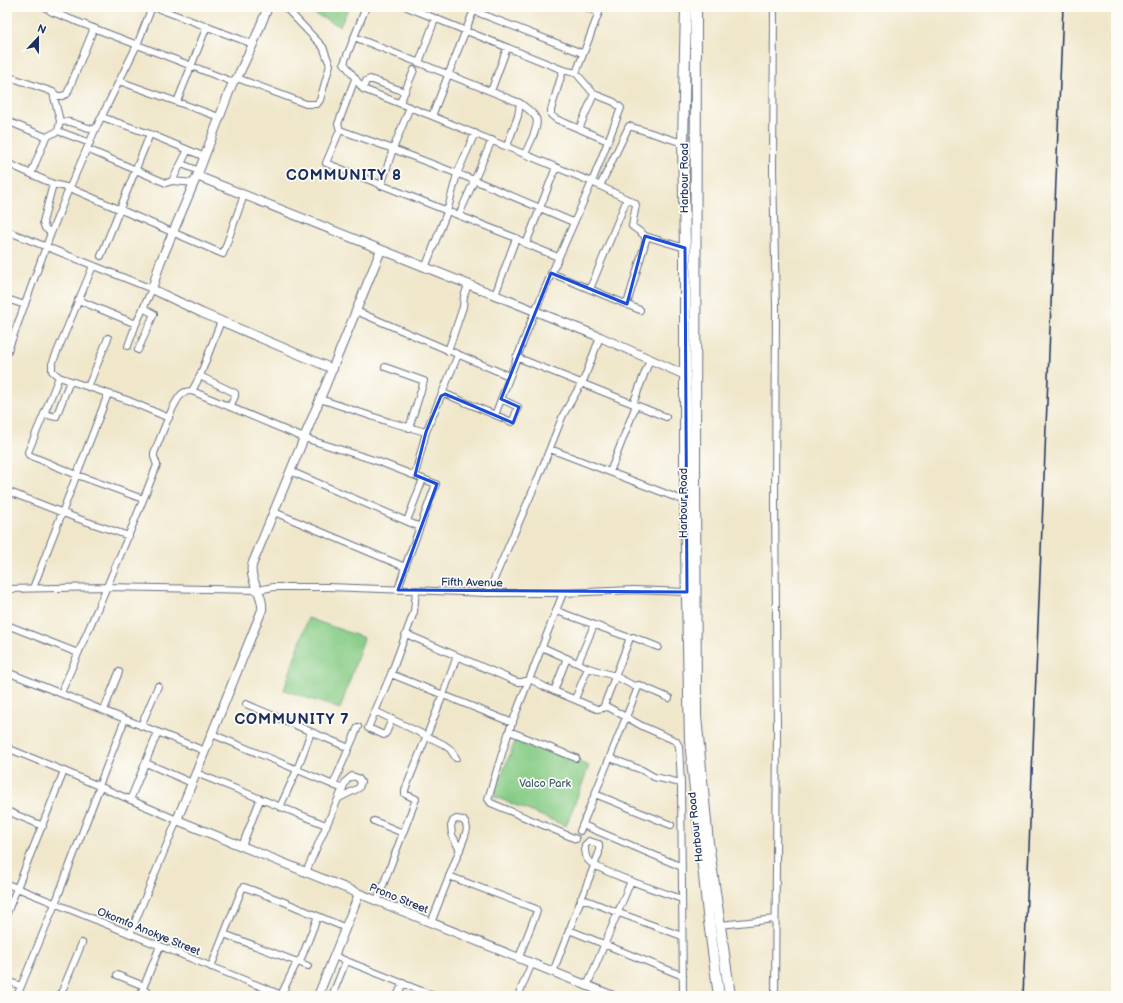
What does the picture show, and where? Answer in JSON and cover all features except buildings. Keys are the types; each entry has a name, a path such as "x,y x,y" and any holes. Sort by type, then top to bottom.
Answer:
{"highway":[{"name":"Harbour Road","path":"686,7 683,143 685,248 685,501 690,740 708,914 719,996"},
{"name":"Harbour Road","path":"696,7 696,716 708,843 730,996"}],"street":[{"path":"44,7 52,12 192,67 306,104 317,104 320,100 330,65 323,47 285,7"},
{"path":"7,353 51,233 95,130 137,45 153,7 253,44"},
{"path":"128,346 152,289 160,263 205,157 219,117 253,44 268,7"},
{"path":"366,7 344,63 363,89 507,146 592,182 627,199 636,205 632,226 645,236 685,248"},
{"path":"576,73 582,53 600,10 586,7"},
{"path":"774,7 773,170 776,307 775,501 777,727 775,996"},
{"path":"409,8 563,70 576,73 594,94 614,102 621,108 592,182 573,222 535,311 494,415"},
{"path":"432,116 475,9 582,53"},
{"path":"419,63 435,19"},
{"path":"177,102 207,26"},
{"path":"7,76 53,92 57,96 66,94 94,28"},
{"path":"354,37 520,103 530,111 536,119 537,126 525,154"},
{"path":"491,91 507,48"},
{"path":"400,103 414,70"},
{"path":"563,70 551,110 552,115 556,119 608,141"},
{"path":"363,89 366,81 370,79 405,92"},
{"path":"355,80 338,124 340,130 326,163 516,238 526,244 558,257"},
{"path":"119,81 219,117"},
{"path":"53,92 60,121 58,131"},
{"path":"579,129 594,94"},
{"path":"507,146 518,116 520,103"},
{"path":"381,186 393,149 410,107"},
{"path":"102,117 150,134 205,157"},
{"path":"60,121 70,122 95,130"},
{"path":"7,122 46,137"},
{"path":"600,186 629,126 683,143"},
{"path":"340,130 474,180 573,222"},
{"path":"31,174 46,137 58,131 90,143"},
{"path":"425,268 447,212 457,174 475,133"},
{"path":"101,256 150,134"},
{"path":"459,215 492,140"},
{"path":"87,149 166,183 197,177"},
{"path":"172,182 188,150"},
{"path":"7,163 53,184 70,188 223,254 244,195"},
{"path":"182,164 197,177 468,285 495,294 600,337 685,375"},
{"path":"526,244 556,167"},
{"path":"51,233 45,228 43,222 53,184"},
{"path":"590,289 627,199"},
{"path":"7,231 152,289 221,321 333,369"},
{"path":"626,304 646,240 645,236"},
{"path":"495,294 516,238"},
{"path":"130,934 262,610 262,600 252,578 252,565 381,250"},
{"path":"93,266 52,364 52,372 59,377 169,418"},
{"path":"551,273 640,310"},
{"path":"448,351 463,307 464,296 468,285"},
{"path":"7,299 24,305"},
{"path":"78,300 136,324"},
{"path":"138,350 154,314 143,308"},
{"path":"356,311 509,376"},
{"path":"192,391 200,376 221,321"},
{"path":"488,593 550,449 563,415 582,383 600,337"},
{"path":"88,387 108,338"},
{"path":"415,475 426,432 458,355"},
{"path":"516,357 666,417"},
{"path":"610,472 650,359"},
{"path":"385,367 424,381 409,428"},
{"path":"200,376 234,393 235,396 230,407"},
{"path":"59,377 28,454 77,475 143,499"},
{"path":"44,414 56,417 70,381"},
{"path":"61,693 129,536 157,465 154,453 178,398 183,393 188,391 192,391 304,438 377,461 436,484 405,566 398,590"},
{"path":"33,588 108,394"},
{"path":"443,394 512,422 518,407 501,399"},
{"path":"320,399 409,428 426,432"},
{"path":"550,449 685,501"},
{"path":"290,471 420,527"},
{"path":"407,521 423,479"},
{"path":"7,490 129,536"},
{"path":"274,512 405,566"},
{"name":"Fifth Avenue","path":"7,589 107,587 257,590 274,587 328,587 488,593 563,593 633,590 687,592"},
{"path":"392,719 384,735 369,730 368,727 391,674 406,634 415,607 416,590"},
{"path":"563,593 510,731 488,796 489,801 576,840"},
{"path":"557,611 658,647"},
{"path":"7,625 78,653"},
{"path":"578,663 594,625"},
{"path":"406,634 517,682 530,679 597,710 608,707 642,726 677,742 679,746 681,783 683,996"},
{"path":"603,708 630,638"},
{"path":"542,647 588,668 615,676 634,686 639,685 669,698"},
{"path":"377,901 416,799 405,794 404,792 457,656"},
{"path":"554,691 567,658"},
{"path":"576,699 588,668"},
{"path":"7,672 205,751"},
{"path":"104,710 118,672"},
{"path":"391,674 513,723"},
{"path":"639,685 582,828 682,866"},
{"path":"141,726 158,686"},
{"path":"246,704 349,748"},
{"path":"375,711 426,735 450,749 456,758"},
{"path":"17,996 55,904 125,719"},
{"path":"333,785 358,727"},
{"path":"510,731 576,758"},
{"path":"130,800 158,732"},
{"path":"280,807 312,732"},
{"path":"212,734 343,789"},
{"path":"7,748 100,786 177,820"},
{"path":"610,758 637,768 654,777 681,783"},
{"path":"146,763 192,783"},
{"path":"7,913 64,771"},
{"path":"196,773 260,800 326,825"},
{"path":"306,872 346,781 352,776 358,778 361,782 358,788 339,798"},
{"path":"595,794 671,824"},
{"path":"242,846 260,800"},
{"path":"7,811 43,826"},
{"name":"Prono Street","path":"177,820 613,996"},
{"path":"374,821 403,833"},
{"path":"431,923 460,850"},
{"path":"553,972 594,866 682,899"},
{"path":"450,876 514,899 536,909 537,911 519,957"},
{"path":"587,986 631,881"},
{"name":"Okomfo Anokye Street","path":"7,884 279,995"},
{"path":"211,967 244,887 346,928"},
{"path":"346,961 333,996 319,993 359,894"},
{"path":"581,898 682,936"},
{"path":"279,995 297,962 301,960 318,916"},
{"path":"720,925 775,919"},
{"path":"569,930 683,976"},
{"path":"224,934 308,966"},
{"path":"60,996 82,943"},
{"path":"142,991 160,946"},
{"path":"334,956 434,996"},
{"path":"518,996 532,963"},
{"path":"117,975 142,991 157,996"},
{"path":"7,982 21,986"},
{"path":"397,996 402,983"}],"highlighted area":[{"path":"645,236 685,248 687,592 398,590 437,484 415,475 426,432 441,396 445,394 513,423 519,407 501,399 551,273 627,304"}],"green space":[{"path":"300,7 349,7 340,26"},
{"path":"308,618 364,638 340,709 284,690"},
{"name":"Valco Park","path":"517,737 589,766 566,826 493,796"}],"railway":[{"path":"1023,996 1063,7"}],"district":[{"name":"COMMUNITY 8","path":"344,175"},
{"name":"COMMUNITY 7","path":"292,719"}]}
